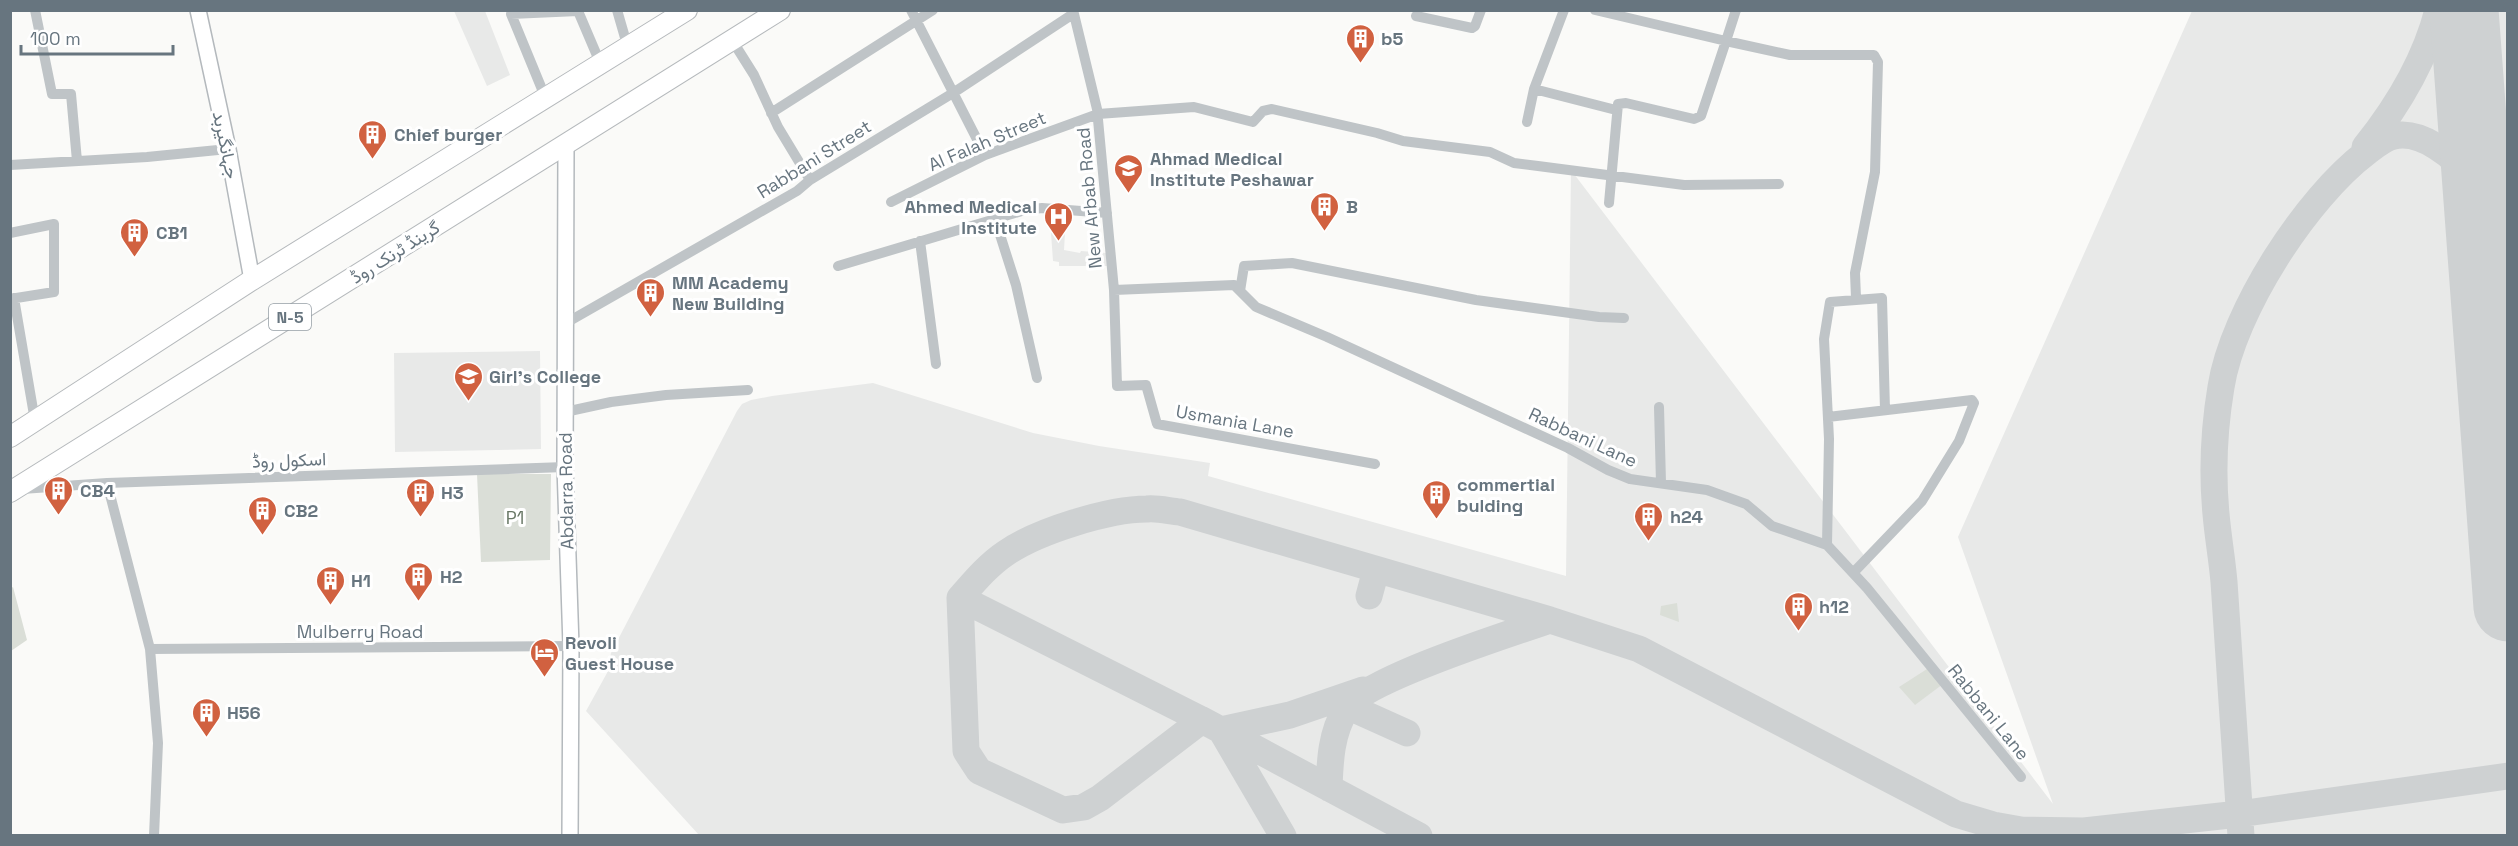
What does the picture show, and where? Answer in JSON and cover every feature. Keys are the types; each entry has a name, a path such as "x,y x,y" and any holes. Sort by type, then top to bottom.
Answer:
{"highway":[{"path":"10,437 252,280 687,10"},
{"name":"گرینڈ ٹرنک روڈ","path":"13,491 780,10"}],"street":[{"path":"34,10 52,94 71,94 77,160"},
{"name":"جہانگیربد","path":"198,10 228,149 252,280"},
{"path":"617,10 628,48"},
{"path":"771,113 914,16 933,10"},
{"path":"1416,16 1472,28 1481,10"},
{"path":"1527,122 1534,89 1564,10"},
{"path":"1595,10 1790,55 1871,54 1878,59 1875,172 1855,273 1856,298"},
{"path":"1609,202 1618,104 1626,103 1694,118 1701,116 1736,10"},
{"path":"546,99 511,14 578,11 601,65"},
{"name":"Rabbani Street","path":"566,323 797,191 810,180 953,93 1073,12"},
{"name":"New Arbab Road","path":"1073,12 1098,114 1114,290 1117,386"},
{"path":"914,16 985,155"},
{"path":"732,40 754,75 771,113 810,180"},
{"path":"1534,89 1616,110"},
{"name":"Al Falah Street","path":"891,202 985,155 1098,114 1194,107 1253,122 1263,111 1272,109 1403,141 1490,152 1514,163 1684,185 1779,184"},
{"name":"Abdarra Road","path":"566,146 565,467 571,646 570,836"},
{"path":"10,165 147,158 228,149"},
{"path":"838,266 1024,210 1042,208 1107,213"},
{"path":"995,219 1016,285 1037,378"},
{"path":"10,233 54,224 54,292 12,299 35,421"},
{"path":"920,241 936,364"},
{"path":"1240,291 1244,266 1292,263 1476,300 1599,317 1624,318"},
{"name":"Rabbani Lane","path":"1114,290 1234,285 1256,307 1327,337 1526,429 1608,470 1630,479 1707,490 1746,504 1772,526 1827,545 1853,573 2021,777"},
{"path":"1827,545 1828,417 1824,339 1828,303 1856,298 1882,298 1885,410"},
{"name":"Usmania Lane","path":"1117,386 1146,385 1157,424 1375,464"},
{"path":"565,412 611,402 666,395 748,390"},
{"path":"1828,417 1972,400 1974,403 1959,441 1922,501 1853,573"},
{"path":"1659,407 1661,483"},
{"name":"اسکول روڈ","path":"13,491 107,483 565,467"},
{"path":"107,483 150,649 158,742 154,836"},
{"name":"Mulberry Road","path":"150,649 571,646"}],"shaded area":[{"path":"454,11 485,11 510,75 487,86"},
{"path":"2192,11 2507,11 2507,835 699,835 586,711 607,673 611,653 737,411 742,404 751,400 772,396 873,383 1033,433 1210,463 1208,476 1566,576 1571,170 2053,804 1958,537"},
{"name":"Ahmed Medical Institute","path":"1051,233 1065,233 1064,250 1080,253 1081,251 1106,253 1107,266 1059,266 1059,262 1053,261"},
{"name":"Girl's College","path":"540,351 541,449 395,452 394,353"}],"green space":[{"name":"P1","path":"477,474 551,474 550,560 481,562"},
{"path":"13,587 27,640 11,651 10,589"},
{"path":"1677,603 1679,622 1660,615 1661,606"},
{"path":"1927,669 1943,684 1915,705 1899,687"}],"taxiway":[{"path":"2365,147 2409,83 2426,47 2438,10"},
{"path":"2241,836 2214,466 2221,387 2228,357 2240,325 2256,291 2276,258 2320,197 2344,172 2387,138 2404,135 2415,137 2447,154 2469,179 2479,205"},
{"path":"1202,720 1100,798 1084,807 1063,810 979,771 966,751 960,598 999,558 1036,537 1094,517 1131,510 1159,509 1180,512 1550,620 1639,649 1956,814 1993,825 2021,830 2084,831 2239,814 2508,776"},
{"path":"1369,596 1376,570"},
{"path":"960,598 1202,720 1419,836"},
{"path":"1329,788 1334,737 1346,709 1358,697 1440,659 1550,620"},
{"path":"1283,836 1221,730 1290,715 1363,690"},
{"path":"1347,706 1407,733"}],"runway":[{"path":"2464,10 2508,607"}],"place":[{"name":"b5","path":"1360,64"},
{"name":"Chief burger","path":"373,160"},
{"name":"Ahmad Medical Institute Peshawar","path":"1129,194"},
{"name":"B","path":"1325,232"},
{"name":"Ahmed Medical Institute","path":"1058,242"},
{"name":"CB1","path":"135,258"},
{"name":"MM Academy New Building","path":"651,318"},
{"name":"Girl's College","path":"468,402"},
{"name":"CB4","path":"59,516"},
{"name":"H3","path":"420,518"},
{"name":"commertial bulding","path":"1436,520"},
{"name":"CB2","path":"263,536"},
{"name":"h24","path":"1649,542"},
{"name":"H2","path":"419,602"},
{"name":"H1","path":"330,606"},
{"name":"h12","path":"1798,632"},
{"name":"Revoli Guest House","path":"544,678"},
{"name":"H56","path":"206,738"}]}
